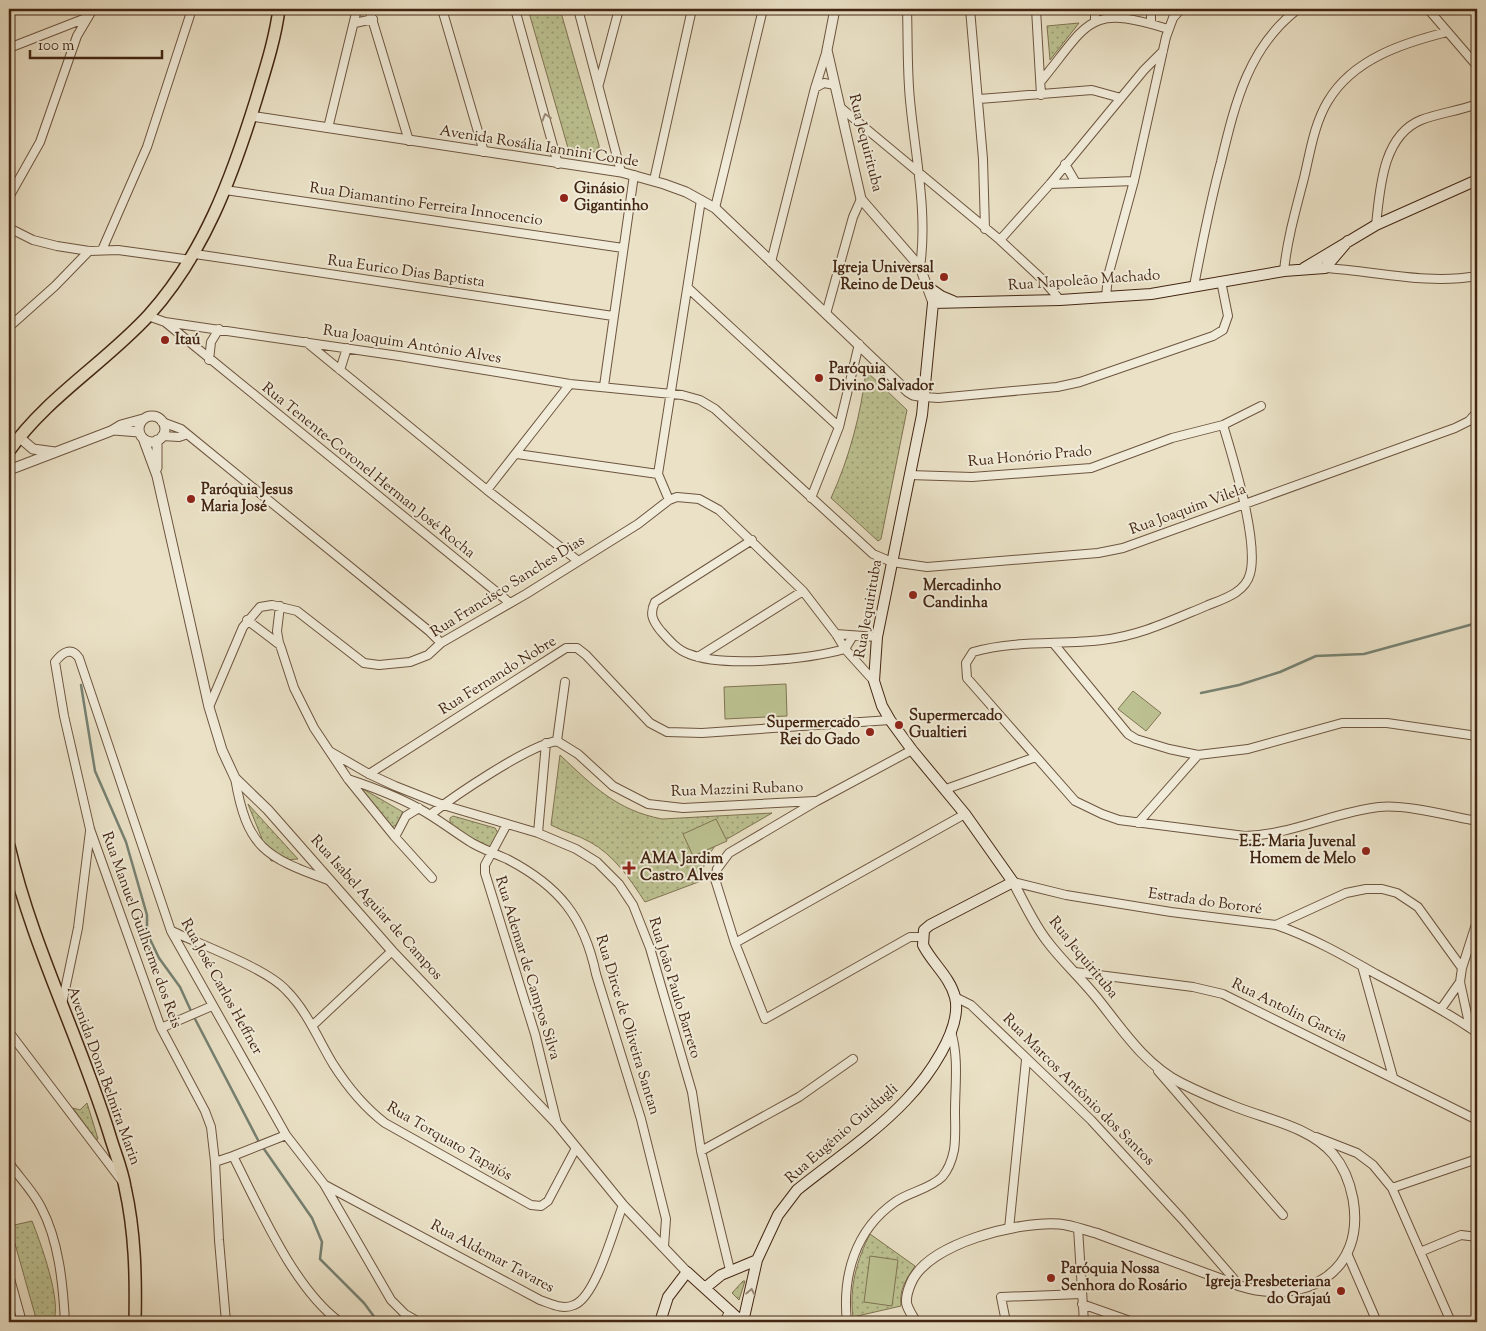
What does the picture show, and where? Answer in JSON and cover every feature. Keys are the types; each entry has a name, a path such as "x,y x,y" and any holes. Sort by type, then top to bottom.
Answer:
{"main road":[{"path":"9,452 19,437 49,406 148,316 193,257 225,190 251,116 272,46 279,9"},
{"path":"1300,270 1376,225 1477,180"},
{"path":"1325,268 1348,241"},
{"name":"Rua Napoleão Machado","path":"933,303 1060,300 1151,294 1221,281 1325,268"},
{"path":"928,287 941,296 958,303"},
{"name":"Rua Jequirituba","path":"933,303 924,397 877,637 874,681 882,706 890,720 912,750 965,814 1013,882"},
{"name":"Avenida Dona Belmira Marin","path":"9,846 17,884 100,1103 125,1185 134,1242 135,1322"},
{"path":"951,1032 955,997 949,982 928,955 923,945 922,937 924,930 930,924 1013,882"},
{"name":"Rua Eugênio Guidugli","path":"743,1322 757,1260 787,1202 798,1190 882,1123 906,1100 933,1063 951,1032"},
{"path":"705,1288 721,1274 757,1260"},
{"path":"660,1322 668,1297 687,1272"},
{"name":"Rua Isabel Aguiar de Campos","path":"687,1272 743,1322"}],"street":[{"path":"9,198 40,142 77,36 93,9"},
{"path":"102,250 147,147 192,9"},
{"path":"328,128 357,9"},
{"path":"369,9 409,140"},
{"path":"442,9 484,152"},
{"path":"515,9 558,164"},
{"path":"578,9 621,172"},
{"path":"599,85 619,9"},
{"path":"654,180 692,9"},
{"path":"715,208 763,9"},
{"name":"Rua Jequirituba","path":"836,9 827,50 861,199 920,268 933,303"},
{"path":"906,9 910,100 919,174 922,238 920,268"},
{"path":"970,9 979,99 986,229"},
{"path":"1036,9 1042,80 1041,95"},
{"path":"1095,9 1095,20"},
{"path":"1151,9 1151,23"},
{"path":"1106,298 1109,270 1134,181 1168,28 1173,18 1181,9"},
{"path":"1194,286 1210,204 1239,92 1247,72 1275,28 1298,9"},
{"path":"1428,9 1477,66"},
{"path":"1042,80 1084,29 1095,20 1118,16 1168,28"},
{"path":"9,48 86,18"},
{"path":"355,23 373,19"},
{"path":"1284,272 1286,250 1312,144 1328,101 1338,88 1376,56 1400,45 1447,32"},
{"path":"771,262 815,88 827,50"},
{"path":"1000,240 1050,184 1120,98 1163,51"},
{"path":"815,88 824,83 835,85"},
{"path":"979,99 1092,90 1120,98"},
{"path":"1376,225 1386,166 1393,147 1405,130 1422,119 1477,104"},
{"path":"840,106 1000,240 1043,280 1060,300"},
{"name":"Avenida Rosália Iannini Conde","path":"251,116 558,164 621,172 654,180 715,208 908,392 924,397"},
{"path":"1065,164 1076,183"},
{"path":"604,386 634,175"},
{"path":"1050,184 1134,181"},
{"name":"Rua Diamantino Ferreira Innocencio","path":"225,190 623,248"},
{"path":"826,314 853,217 861,199"},
{"path":"701,200 658,474 668,500 687,497 709,503 720,510 752,540 803,591 836,634 845,649 874,681"},
{"name":"Rua Eurico Dias Baptista","path":"9,228 41,243 89,251 118,250 193,257 613,316"},
{"path":"9,327 55,286 89,251"},
{"path":"1325,268 1430,280 1450,280 1477,276"},
{"path":"924,397 938,398 1057,387 1101,376 1197,342 1223,330 1226,323 1227,306 1221,281"},
{"path":"688,288 839,427"},
{"name":"Rua Joaquim Antônio Alves","path":"148,316 165,322 347,348 570,384 672,394 700,400 715,409 873,554 892,562"},
{"name":"Rua Tenente-Coronel Herman José Rocha","path":"165,322 209,360 510,603"},
{"path":"209,360 211,342 219,329"},
{"path":"304,342 577,560"},
{"path":"811,498 839,427 859,344"},
{"path":"340,370 347,348"},
{"path":"488,490 570,384"},
{"name":"Rua Honório Prado","path":"909,476 972,477 1091,468 1172,438 1223,425 1261,406"},
{"name":"Rua Joaquim Vilela","path":"892,562 934,566 1098,553 1123,548 1455,428 1469,422 1477,412"},
{"path":"9,470 111,431 120,425 156,417 162,422 180,429 185,435 430,631 441,643"},
{"path":"141,435 143,419"},
{"path":"160,438 164,429 162,422"},
{"path":"1223,425 1244,505 1251,570 1247,582 1237,592 1141,632 1103,640 990,647 973,652 966,663 967,678 972,686 1074,801 1102,814 1138,823 1217,833 1257,835 1337,814 1380,807 1404,808 1477,821"},
{"path":"111,431 141,435 150,441 185,435"},
{"name":"Rua Isabel Aguiar de Campos","path":"141,435 157,476 209,707 222,750 235,778 268,810 392,951 557,1124 623,1205 687,1272"},
{"path":"19,437 33,448 55,452"},
{"name":"Rua Isabel Aguiar de Campos","path":"157,476 160,438"},
{"path":"517,454 658,474"},
{"name":"Rua Francisco Sanches Dias","path":"280,606 303,615 368,665 410,662 428,655 441,643 638,524 668,500"},
{"path":"752,540 662,596 654,605 652,611 654,621 669,640 687,653 698,657 724,661 774,659 845,649"},
{"path":"698,657 803,591"},
{"path":"209,707 238,636 247,620 260,607 280,606 277,631 287,671 301,706 348,779 394,837 432,878"},
{"path":"247,620 263,630 280,645"},
{"path":"836,634 877,637"},
{"path":"845,649 853,636"},
{"path":"1054,644 1128,734 1136,739 1169,749 1198,755 1248,749 1342,723 1387,723 1477,736"},
{"name":"Rua Fernando Nobre","path":"369,774 566,648 575,648 586,655 650,722 667,732 702,733 890,720"},
{"name":"Rua José Carlos Heffner","path":"55,662 62,653 67,651 76,653 80,658 171,931 212,1006 286,1134 324,1184 391,1300 405,1314 419,1322"},
{"name":"Rua Manuel Guilherme dos Reis","path":"55,662 64,716 90,829 161,1028 205,1111 211,1127 226,1322"},
{"path":"430,815 443,804 546,743 556,741 565,682"},
{"name":"Rua Mazzini Rubano","path":"556,741 578,754 613,786 632,797 655,805 683,808 817,801"},
{"path":"538,833 546,743"},
{"path":"912,750 817,801 729,853 721,860 715,879 735,943 765,1019 910,937 922,937"},
{"name":"Rua João Paulo Barreto","path":"331,752 369,774 443,804 538,833 576,849 597,862 619,884 633,905 650,948 692,1092 701,1151 730,1270"},
{"path":"1138,823 1198,755"},
{"path":"946,789 1036,757"},
{"path":"235,778 243,812 258,843 271,855 284,863 328,880"},
{"path":"348,779 389,794 418,808 493,853"},
{"path":"394,837 406,816 418,808"},
{"path":"735,943 965,814"},
{"name":"Rua Ademar de Campos Silva","path":"507,824 486,865 485,873 535,1034 557,1124"},
{"path":"62,1005 77,935 90,829"},
{"name":"Rua Dirce de Oliveira Santan","path":"493,853 541,880 576,916 585,934 641,1119 666,1219 664,1246"},
{"name":"Rua Jequirituba","path":"1013,882 1046,940 1152,1064 1180,1082 1228,1104 1316,1137"},
{"name":"Estrada do Bororé","path":"1013,882 1104,902 1215,919 1276,925 1346,893 1366,889 1391,891 1418,907 1462,968"},
{"path":"1470,1028 1460,982 1462,968 1477,921"},
{"path":"1276,925 1305,935 1441,1009 1477,1033"},
{"name":"Rua Torquato Tapajós","path":"171,931 276,981 292,996 334,1064 366,1109 393,1128 531,1204 541,1206 548,1201 576,1148"},
{"path":"312,1026 392,951"},
{"path":"1362,966 1393,1077"},
{"name":"Rua Antolin Garcia","path":"1075,972 1217,992 1477,1120"},
{"path":"1441,1009 1460,982"},
{"name":"Rua Marcos Antônio dos Santos","path":"955,997 972,1005 1026,1060 1090,1120 1182,1219 1240,1286"},
{"path":"161,1028 212,1006"},
{"path":"9,1032 125,1185"},
{"path":"848,1322 845,1302 849,1266 866,1231 880,1214 896,1201 940,1179 951,1163 954,1148 956,1062 956,1045 951,1032"},
{"path":"701,1151 799,1097 853,1059"},
{"path":"1009,1229 1026,1060"},
{"path":"1152,1064 1283,1215"},
{"path":"215,1162 286,1134"},
{"path":"916,1322 907,1304 907,1291 913,1279 928,1261 951,1247 1009,1229 1058,1224 1078,1228 1259,1292 1293,1292 1323,1279 1336,1269 1347,1253 1354,1225 1354,1208 1351,1189 1334,1155 1316,1137"},
{"path":"1316,1137 1356,1153 1368,1161 1392,1188 1451,1322"},
{"path":"233,1156 310,1294 325,1312 340,1322"},
{"path":"1392,1188 1477,1159"},
{"path":"9,1163 41,1206 50,1232 60,1273 65,1322"},
{"name":"Rua Aldemar Tavares","path":"324,1184 540,1300 561,1307 573,1306 583,1301 592,1285 623,1205"},
{"path":"1078,1228 1084,1322"},
{"path":"1420,1252 1462,1235 1477,1237"},
{"path":"1347,1253 1374,1320"},
{"path":"9,1275 22,1322"},
{"path":"1006,1322 1001,1297 1081,1294"},
{"path":"1082,1304 1133,1322"},
{"path":"724,1322 730,1310"}],"green space":[{"path":"528,9 560,9 599,145 599,149 595,152 568,148"},
{"path":"1079,23 1050,60 1047,26"},
{"path":"866,371 907,410 881,539 878,541 831,498 853,436"},
{"path":"786,684 787,716 725,719 724,687"},
{"path":"1133,691 1161,713 1146,731 1118,709"},
{"path":"560,755 583,777 606,795 631,810 646,815 662,819 772,813 715,846 705,860 701,881 645,902 627,876 599,847 551,825"},
{"path":"360,789 403,812 396,825 388,829"},
{"path":"248,804 298,859 271,861"},
{"path":"453,816 495,828 498,833 492,846 484,848 450,823 450,818"},
{"path":"716,819 727,841 693,856 683,834"},
{"path":"87,1103 98,1139 96,1140 73,1108 80,1110"},
{"path":"32,1221 53,1287 55,1313 53,1322 37,1322 10,1226"},
{"path":"870,1234 915,1266 902,1290 901,1306 853,1317 852,1295 855,1274"},
{"path":"870,1256 898,1260 892,1306 864,1302"},
{"path":"745,1281 739,1300 732,1293"}],"waterway":[{"path":"1201,693 1239,685 1280,672 1316,656 1364,654 1477,623"},
{"path":"81,685 95,771 126,842 147,915 147,933 159,958 180,987 191,1011"},
{"path":"194,1017 259,1142"},
{"path":"264,1149 312,1218 322,1242 320,1259 364,1303 378,1322"}],"place":[{"name":"Ginásio Gigantinho","path":"564,198"},
{"name":"Igreja Universal Reino de Deus","path":"944,277"},
{"name":"Itaú","path":"165,340"},
{"name":"Paróquia Divino Salvador","path":"819,378"},
{"name":"Paróquia Jesus Maria José","path":"191,499"},
{"name":"Mercadinho Candinha","path":"913,595"},
{"name":"Supermercado Gualtieri","path":"899,725"},
{"name":"Supermercado Rei do Gado","path":"870,732"},
{"name":"E.E. Maria Juvenal Homem de Melo","path":"1366,851"},
{"name":"AMA Jardim Castro Alves","path":"629,868"},
{"name":"Paróquia Nossa Senhora do Rosário","path":"1051,1278"},
{"name":"Igreja Presbeteriana do Grajaú","path":"1341,1291"}]}
